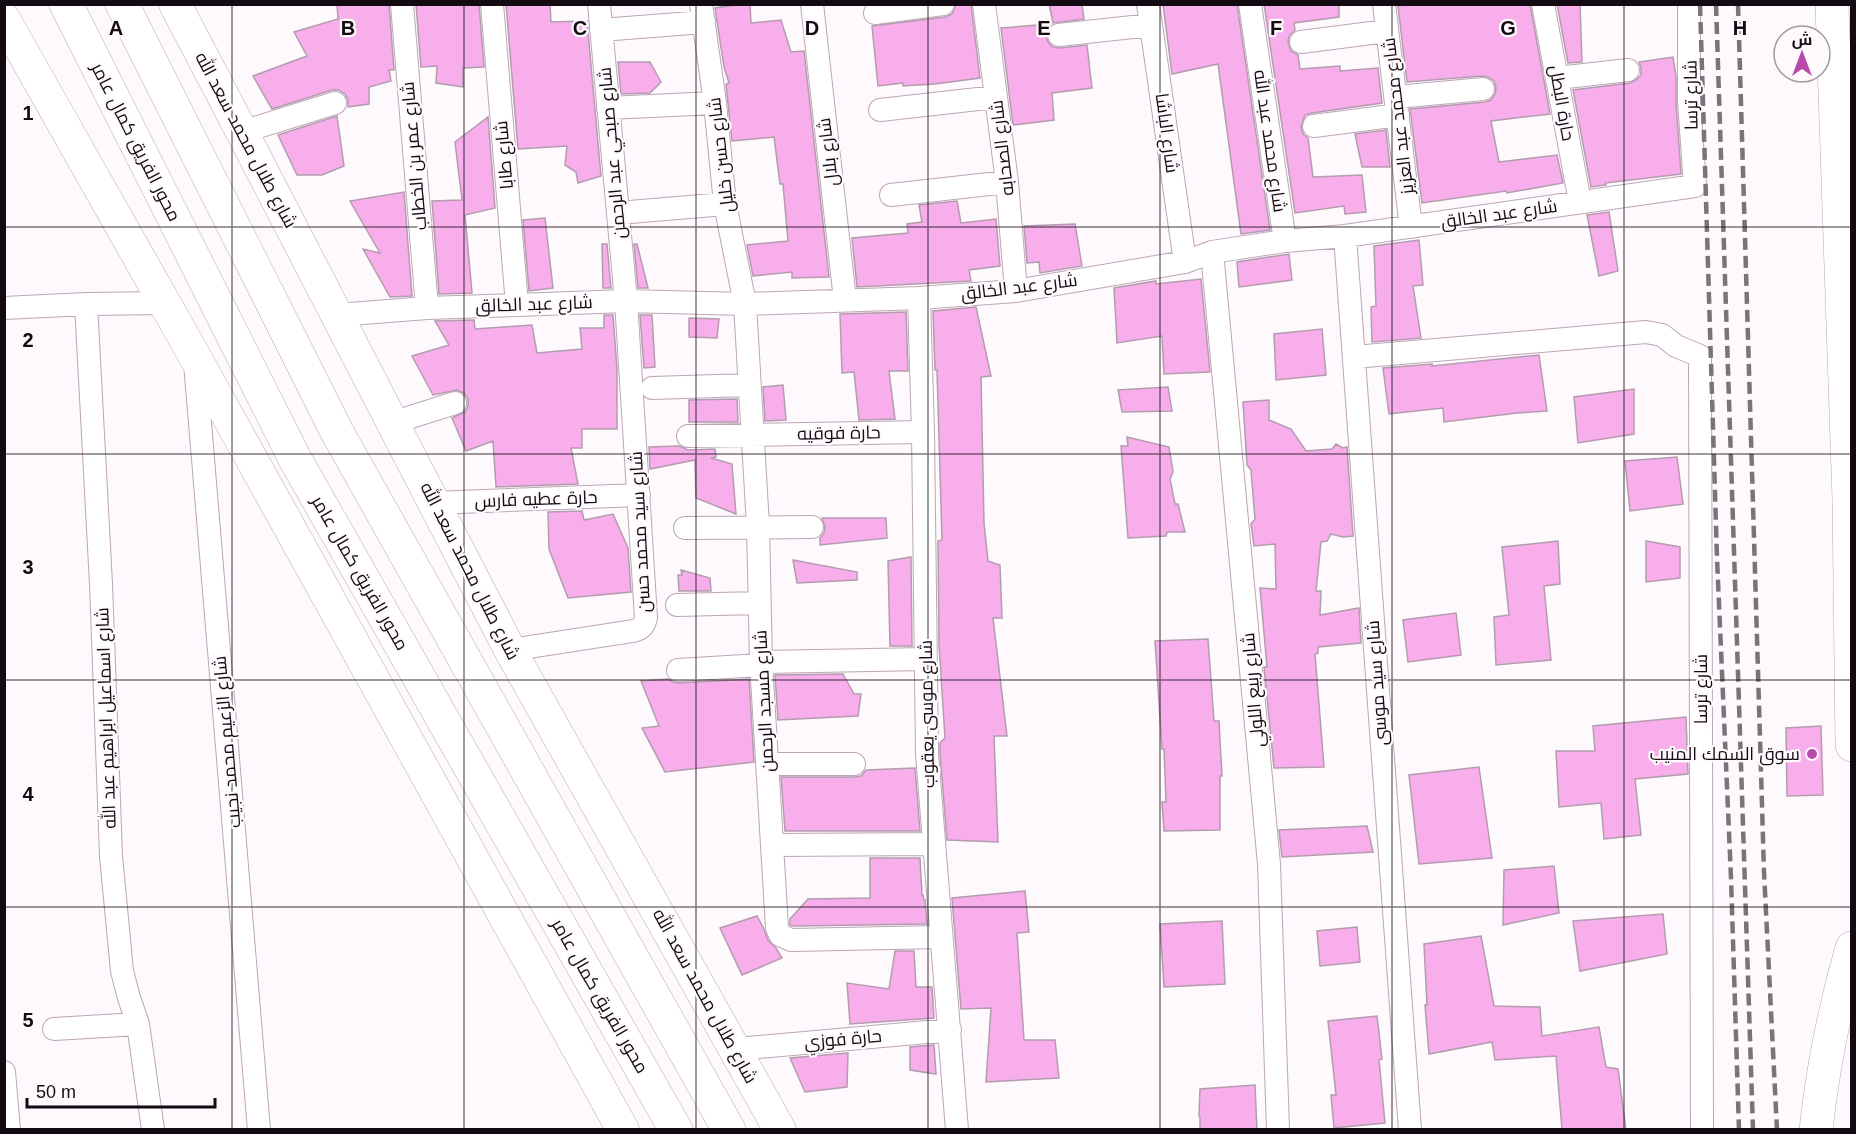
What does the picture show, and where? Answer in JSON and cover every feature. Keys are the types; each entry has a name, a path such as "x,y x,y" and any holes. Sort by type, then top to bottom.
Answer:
{"highway":[{"name":"محور الفريق كمال عامر","path":"66,4 295,459 676,1130"},
{"path":"122,4 338,432 729,1130"},
{"path":"1832,4 1846,275 1851,745"},
{"path":"1816,1130 1823,1066 1851,948"},
{"path":"678,1038 707,1068 743,1130"},
{"path":"632,1051 636,1092 653,1130"}],"main road":[{"name":"شارع طلال محمد سعد الله","path":"175,4 510,650 780,1130"},
{"path":"4,19 194,356 622,1130"}],"street":[{"name":"شارع عمر بن الخطاب","path":"402,4 426,308"},
{"name":"شارع طابا","path":"492,4 517,305"},
{"name":"شارع صبحي عبد الرحمن","path":"599,4 626,301"},
{"name":"شارع بلال","path":"812,4 845,300"},
{"path":"876,13 943,4"},
{"name":"شارع الصحابه","path":"984,4 1006,182 1016,291"},
{"name":"شارع محمد عبد الله","path":"1250,4 1285,242"},
{"name":"شارع محمد عبد العزيز","path":"1384,4 1411,227"},
{"name":"حارة البطل","path":"1543,4 1580,202"},
{"path":"1672,4 1681,24 1690,31"},
{"name":"شارع ترسا","path":"1689,4 1689,101 1695,186"},
{"path":"601,30 703,13"},
{"name":"شارع حسن خليل","path":"703,13 716,103 725,204 745,304"},
{"path":"1059,35 1150,15"},
{"name":"شارع الباشا","path":"1150,15 1185,262"},
{"path":"1301,42 1388,31"},
{"path":"1558,78 1628,70"},
{"path":"1314,126 1483,89"},
{"path":"880,110 996,97"},
{"path":"242,132 335,103"},
{"path":"608,108 716,103"},
{"path":"891,195 1006,182"},
{"name":"شارع عبد الخالق","path":"337,315 426,308 626,301 745,304 919,298 1016,291 1185,262 1212,252 1346,236 1695,186"},
{"path":"618,213 725,204"},
{"name":"شارع سيد موسى","path":"1346,236 1410,1130"},
{"name":"شارع ربيع اللولي","path":"1212,252 1269,864 1278,1130"},
{"name":"شارع موسى يعقوب","path":"919,298 927,753 957,1130"},
{"name":"شارع سيد محمد حسن","path":"510,650 624,633 639,629 644,625 646,618 626,301"},
{"path":"4,308 164,303"},
{"name":"شارع اسماعيل ابراهيم عبد الله","path":"86,304 101,584 111,856 122,971 138,1024 153,1130"},
{"name":"شارع مسجد الرحمن","path":"745,304 754,435 761,664 777,928 783,938 791,940 940,937"},
{"name":"شارع ترسا","path":"1354,357 1646,332 1662,336 1676,346 1700,356 1702,1130"},
{"name":"شارع الزعيم محمد نجيب","path":"194,356 259,1130"},
{"path":"652,388 749,385"},
{"path":"393,423 456,403"},
{"name":"حارة فوقيه","path":"688,436 923,432"},
{"name":"حارة عطيه فارس","path":"434,503 639,495"},
{"path":"685,528 813,527"},
{"path":"677,605 759,603"},
{"path":"678,670 761,664 926,659"},
{"path":"767,764 855,764"},
{"path":"773,845 933,844"},
{"path":"54,1029 138,1024"},
{"name":"حارة فوزي","path":"736,1049 950,1030"},
{"path":"4,1072 9,1130"}],"building":[{"path":"337,4 389,4 394,70 389,70 391,81 369,87 369,104 348,107 345,94 339,90 332,90 272,109 253,76 307,56 294,32 338,19"},
{"path":"416,4 479,4 484,67 463,68 463,87 436,83 437,66 421,67"},
{"path":"506,4 550,4 551,22 587,21 601,176 578,183 576,172 565,165 567,146 518,149"},
{"path":"750,4 751,23 781,20 791,52 804,51 829,277 792,278 792,272 753,276 747,245 788,241 783,184 780,184 774,137 732,141 726,84 729,83 724,67 715,8"},
{"path":"956,4 971,4 980,78 935,84 903,86 903,83 878,86 872,26 945,17 952,14"},
{"path":"1049,4 1082,4 1084,19 1053,23"},
{"path":"1163,4 1237,4 1270,230 1241,234 1218,64 1172,74"},
{"path":"1264,4 1339,4 1339,17 1294,23 1295,30 1289,36 1288,43 1291,51 1298,55 1300,69 1340,66 1340,71 1378,68 1382,103 1305,115 1301,127 1303,134 1308,138 1313,177 1362,175 1366,212 1345,214 1344,206 1295,213"},
{"path":"1409,4 1530,4 1550,114 1491,121 1499,162 1557,155 1563,183 1507,193 1506,191 1422,203 1410,109 1485,102 1491,100 1496,88 1494,81 1482,76 1407,82 1398,6"},
{"path":"1557,4 1580,4 1582,62 1568,63"},
{"path":"1051,24 1046,36 1053,47 1087,45 1092,88 1052,93 1054,120 1013,125 1001,28"},
{"path":"1673,57 1681,174 1605,183 1606,185 1591,187 1573,90 1630,83 1641,75 1639,62"},
{"path":"618,62 650,62 661,82 650,93 621,94"},
{"path":"337,116 344,166 322,175 297,175 278,135"},
{"path":"488,117 495,208 465,215 472,293 439,294 432,201 462,200 455,142"},
{"path":"1386,130 1390,167 1362,167 1355,134"},
{"path":"404,192 412,296 390,297 363,249 380,253 350,201"},
{"path":"957,201 961,223 996,219 1000,266 969,270 971,281 857,287 852,238 908,233 907,224 922,222 919,205"},
{"path":"1609,212 1618,271 1599,276 1587,215"},
{"path":"545,218 553,288 529,291 523,220"},
{"path":"1075,224 1082,266 1040,273 1039,262 1027,263 1024,226"},
{"path":"1419,240 1423,285 1413,286 1421,338 1372,342 1371,307 1376,306 1374,246"},
{"path":"602,244 607,244 611,288 603,288"},
{"path":"634,244 637,244 648,288 638,288"},
{"path":"1289,254 1292,280 1239,287 1237,262"},
{"path":"1201,279 1210,372 1164,374 1162,336 1117,343 1114,288 1156,281 1156,284"},
{"path":"976,307 991,376 981,377 984,523 988,561 1000,565 1002,618 993,618 1007,736 994,736 998,842 947,840 940,753 940,743 945,738 939,644 938,541 942,540 933,311"},
{"path":"906,312 908,371 889,371 895,419 859,420 854,372 842,373 840,314"},
{"path":"604,315 613,315 617,369 617,429 582,429 582,448 571,448 578,484 496,487 493,441 466,451 452,418 465,412 468,399 464,393 457,390 433,395 412,356 449,345 435,321 474,320 475,329 532,325 537,353 582,349 580,328 604,328"},
{"path":"640,315 652,315 655,367 644,368"},
{"path":"689,318 719,319 717,338 689,337"},
{"path":"1322,329 1326,375 1276,380 1274,334"},
{"path":"1539,355 1547,411 1444,422 1443,408 1389,414 1383,368 1432,364 1432,366"},
{"path":"783,385 786,420 765,421 763,387"},
{"path":"1168,387 1172,411 1122,412 1118,390"},
{"path":"1634,389 1634,434 1578,443 1574,397"},
{"path":"737,399 738,422 689,422 689,400"},
{"path":"1269,400 1269,420 1291,429 1306,451 1332,449 1336,444 1343,448 1347,447 1353,536 1343,537 1331,534 1327,541 1321,542 1316,591 1321,591 1320,615 1359,608 1361,643 1318,647 1318,653 1315,654 1324,767 1274,768 1264,667 1267,667 1260,588 1276,589 1275,544 1254,546 1251,524 1255,519 1251,470 1247,465 1243,402"},
{"path":"1127,437 1169,447 1173,472 1170,479 1175,504 1178,504 1185,532 1167,532 1166,536 1128,538 1121,446 1128,446"},
{"path":"679,446 688,450 715,449 716,457 711,458 732,464 736,514 696,498 695,460 650,469 649,447"},
{"path":"1677,457 1683,504 1630,511 1625,461"},
{"path":"582,511 584,520 613,514 628,548 631,592 568,598 549,549 548,512"},
{"path":"822,518 886,518 887,538 820,545 820,538 825,527"},
{"path":"1558,541 1560,584 1544,586 1551,660 1496,665 1494,617 1509,615 1502,547"},
{"path":"1646,541 1680,547 1680,578 1646,582"},
{"path":"911,557 912,646 890,646 888,561"},
{"path":"793,560 857,572 857,580 797,583"},
{"path":"681,570 710,578 711,591 679,591 678,575 682,575"},
{"path":"1456,613 1461,655 1408,662 1403,620"},
{"path":"1208,639 1214,721 1219,721 1222,776 1220,776 1220,830 1164,831 1162,802 1166,802 1164,749 1162,749 1155,641"},
{"path":"843,674 854,694 861,694 858,716 778,720 775,675"},
{"path":"668,679 679,683 749,679 754,762 665,772 642,728 659,726 641,681"},
{"path":"1686,717 1688,774 1635,779 1641,835 1604,839 1601,803 1559,807 1556,751 1595,751 1593,726"},
{"path":"1821,726 1823,795 1787,796 1786,728"},
{"path":"1479,767 1492,858 1419,864 1409,775"},
{"path":"915,768 920,831 785,831 781,777 854,777 861,776 866,770"},
{"path":"1367,826 1373,852 1282,857 1279,830"},
{"path":"870,858 920,858 922,895 925,900 927,924 790,925 790,919 808,899 870,898"},
{"path":"1554,866 1559,913 1503,925 1504,870"},
{"path":"1025,891 1029,932 1017,933 1024,1040 1055,1040 1059,1078 986,1082 991,1008 961,1009 952,898"},
{"path":"1663,914 1667,954 1580,971 1573,921"},
{"path":"757,916 768,940 782,958 742,975 720,928"},
{"path":"1222,921 1225,984 1164,987 1160,924"},
{"path":"1357,927 1360,962 1320,966 1317,931"},
{"path":"1481,936 1494,1006 1540,1007 1542,1036 1599,1027 1606,1067 1618,1069 1626,1130 1562,1130 1556,1056 1495,1060 1492,1042 1429,1054 1424,944"},
{"path":"895,951 914,951 916,987 932,987 934,1018 850,1024 847,983 889,989"},
{"path":"1377,1016 1385,1123 1334,1128 1331,1095 1336,1095 1328,1021"},
{"path":"934,1045 936,1074 910,1070 910,1047"},
{"path":"848,1053 847,1087 805,1092 790,1058"},
{"path":"1255,1085 1257,1130 1200,1130 1200,1089"}],"railway":[{"path":"1700,4 1717,558 1739,1130"},
{"path":"1716,4 1753,1130"},
{"path":"1738,4 1764,872 1777,1130"}],"place":[{"name":"سوق السمك المنيب","path":"1812,754"}]}
